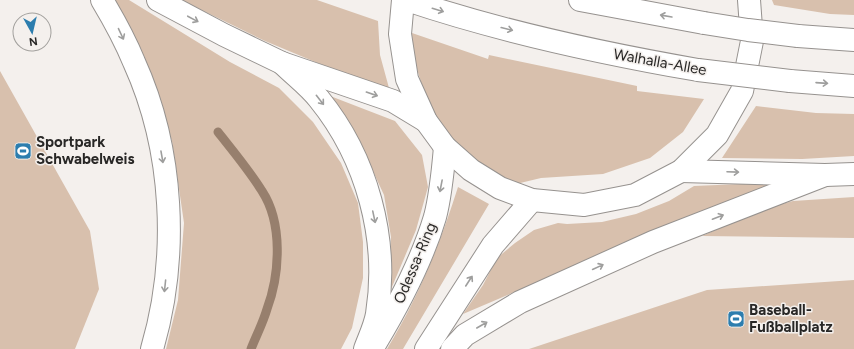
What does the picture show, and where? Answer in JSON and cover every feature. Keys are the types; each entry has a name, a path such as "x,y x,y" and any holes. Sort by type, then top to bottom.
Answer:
{"main road":[{"path":"102,0 119,28 135,63 148,99 159,137 166,177 169,216 168,257 164,296 152,349"},
{"path":"158,0 224,35 282,63 393,101 426,121"},
{"path":"403,0 400,34 407,79 426,121 446,147 471,170 500,188 532,200 584,205 635,195 680,171 717,135 742,91 752,41 749,0"},
{"name":"Walhalla-Allee","path":"407,0 469,19 560,43 645,61 698,70 790,81 854,86"},
{"path":"580,0 748,30 798,36 854,40"},
{"path":"282,63 319,99 343,134 361,168 374,216 381,262 376,315 365,349"},
{"name":"Odessa-Ring","path":"372,349 392,317 423,252 435,216 446,147"},
{"path":"680,171 825,175 854,174"},
{"path":"452,349 465,335 520,302 653,242 825,175"},
{"path":"426,349 493,245 532,200"}],"shaded area":[{"path":"109,0 129,0 230,62 279,88 313,122 341,163 358,203 363,242 363,278 352,328 341,349 166,349 178,300 184,223 172,141 146,72"},
{"path":"181,0 317,0 378,21 380,55 389,88 332,69 265,41"},
{"path":"772,0 854,0 854,15 830,14 774,5"},
{"path":"412,33 488,59 489,55 637,86 637,91 704,99 683,132 650,158 603,174 541,178 516,184 494,176 466,155 440,127 425,95 413,56"},
{"name":"Sportpark Schwabelweis","path":"0,71 90,231 99,289 75,349 0,349"},
{"path":"325,94 395,121 422,155 428,187 416,230 389,294 391,237 384,195 358,139"},
{"path":"756,106 816,113 854,114 854,156 802,159 722,158"},
{"path":"789,182 723,203 463,314 483,285 497,258 534,230 558,223 567,224 602,222 636,214 669,201 694,186"},
{"path":"458,187 489,204 403,349 387,349 409,310 436,250"},
{"path":"854,197 854,238 702,236 766,208 793,201"},
{"name":"Baseball- Fußballplatz","path":"854,280 854,349 529,349 707,290"}],"waterway":[{"path":"218,132 262,191 269,204 276,233 277,265 275,280 265,314 251,349"}],"place":[{"name":"Sportpark Schwabelweis","path":"23,151"},
{"name":"Baseball- Fußballplatz","path":"736,319"}]}
